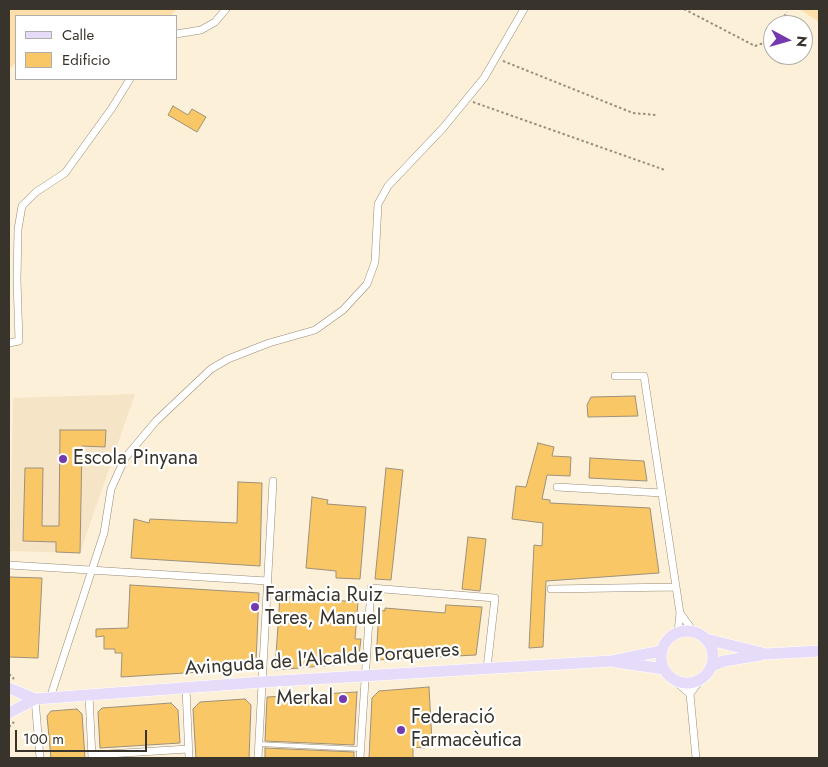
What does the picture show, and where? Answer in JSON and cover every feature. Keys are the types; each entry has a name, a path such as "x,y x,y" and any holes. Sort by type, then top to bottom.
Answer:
{"main road":[{"path":"664,670 661,651 670,636 678,632 693,631 706,639 766,654"},
{"path":"706,639 712,652 711,666"},
{"path":"612,661 661,651"},
{"path":"612,661 664,670 674,680 687,683 701,679 711,666 724,661 766,654 819,651"},
{"name":"Avinguda de l'Alcalde Porqueres","path":"9,713 35,699 262,682 612,661"},
{"name":"Avinguda de l'Alcalde Porqueres","path":"9,688 35,699"},
{"path":"9,688 12,700 9,713"}],"street":[{"path":"178,34 201,30 215,22 226,9"},
{"path":"50,698 104,533 114,482 137,441 156,420 211,369 228,359 261,346 315,330 343,310 367,284 372,273 378,204 388,186 443,128 466,100 496,58 524,9"},
{"path":"9,343 19,341 16,280 18,229 22,206 36,192 65,173 112,108 129,80"},
{"path":"615,376 644,376 680,613 678,632"},
{"path":"258,758 273,481"},
{"path":"557,487 662,493"},
{"path":"9,565 267,581"},
{"path":"551,589 676,586"},
{"path":"360,758 371,588 495,598 487,668"},
{"path":"680,613 693,631"},
{"path":"696,758 690,694 701,679"},
{"path":"674,680 690,694"},
{"path":"186,688 189,758"},
{"path":"89,695 92,757 188,749"},
{"path":"35,699 40,758"}],"lane":[{"path":"258,744 360,749"}],"path":[{"path":"684,9 756,46 763,43"},
{"path":"496,58 633,113 656,115"},
{"path":"466,100 665,170"}],"shaded area":[{"path":"9,9 176,9 172,15 15,15 15,64 9,69"},
{"path":"799,9 819,9 819,22 813,18 813,15 808,15"},
{"name":"Escola Pinyana","path":"135,394 80,553 10,551 13,398"}],"building":[{"path":"173,106 188,115 192,109 206,117 197,132 168,115"},
{"path":"635,396 638,416 588,417 587,405 591,397"},
{"path":"60,430 106,430 105,447 82,446 80,553 56,552 56,542 23,541 25,468 43,468 42,526 59,526"},
{"path":"538,443 554,447 552,456 571,457 570,476 547,475 542,499 550,500 550,503 650,508 659,573 546,581 543,647 529,648 534,545 542,546 543,523 512,519 516,486 526,487"},
{"path":"590,458 644,461 647,481 589,478"},
{"path":"386,468 403,470 391,580 375,579"},
{"path":"238,482 262,483 260,566 131,558 134,519 149,523 150,519 237,523"},
{"path":"312,497 328,500 327,504 366,507 360,579 336,578 336,571 306,568"},
{"path":"468,537 486,539 480,591 462,589"},
{"path":"9,577 42,578 38,658 9,657"},
{"path":"130,585 259,593 256,662 249,669 121,677 122,653 115,653 115,649 104,649 104,636 96,637 96,629 128,628"},
{"path":"280,596 358,602 355,639 361,639 358,663 275,670"},
{"path":"446,605 482,607 476,655 376,660 379,610 385,611 385,608 445,613"},
{"name":"Federació Farmacèutica","path":"429,687 432,742 427,742 425,748 413,747 413,758 369,758 372,698 379,691"},
{"path":"357,692 354,745 265,741 267,697"},
{"path":"245,699 251,705 249,758 196,758 193,709 200,702"},
{"path":"171,703 178,710 180,743 100,748 98,712 102,708"},
{"path":"77,709 82,714 85,758 51,758 47,716 51,711"},
{"path":"265,748 354,752 354,758 265,758"}],"place":[{"name":"Escola Pinyana","path":"63,459"},
{"name":"Farmàcia Ruiz Teres, Manuel","path":"255,607"},
{"name":"Merkal","path":"343,699"},
{"name":"Federació Farmacèutica","path":"401,730"}]}
